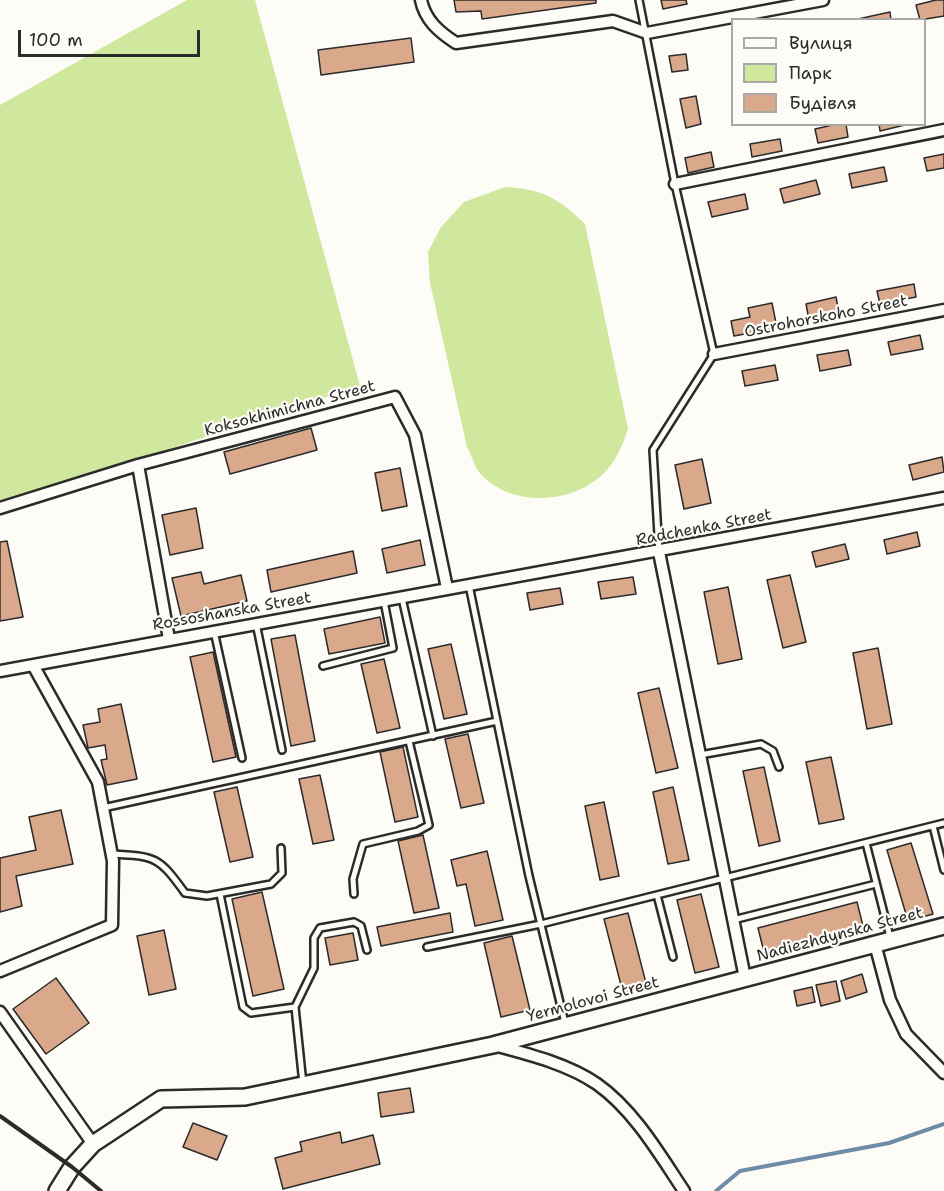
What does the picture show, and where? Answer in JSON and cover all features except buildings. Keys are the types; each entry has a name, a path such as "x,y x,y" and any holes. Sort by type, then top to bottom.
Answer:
{"street":[{"path":"420,0 423,11 440,33 456,43 613,21 647,33 823,0"},
{"path":"675,184 944,130"},
{"name":"Ostrohorskoho Street","path":"714,354 944,310"},
{"name":"Koksokhimichna Street","path":"0,508 138,465 395,397 415,435 447,588"},
{"path":"138,465 168,639"},
{"name":"Radchenka Street","path":"469,585 944,498"},
{"path":"659,552 745,978"},
{"name":"Rossoshanska Street","path":"0,671 469,585"},
{"path":"0,971 112,926 111,854 98,782 33,665"},
{"name":"Nadiezhdynska Street","path":"745,978 944,926"},
{"path":"875,944 891,999 906,1034 944,1073"},
{"name":"Yermolovoi Street","path":"57,1191 72,1167 93,1144 161,1099 245,1097 303,1085 493,1045 745,978"},
{"path":"0,1012 93,1144"},
{"path":"493,1045 530,1055 597,1084 637,1125 684,1191"}],"lane":[{"path":"639,0 675,184 714,354 653,450 659,552"},
{"path":"469,585 541,924 566,1025"},
{"path":"402,597 434,736"},
{"path":"323,666 375,655 393,648 384,600"},
{"path":"256,623 282,750"},
{"path":"214,631 242,758"},
{"path":"103,808 497,721"},
{"path":"354,894 353,879 363,844 418,831 429,825 409,741"},
{"path":"700,755 761,744 773,751 779,767"},
{"path":"427,947 541,924 944,823"},
{"path":"933,826 944,870"},
{"path":"866,843 890,940"},
{"path":"111,854 142,855 165,865 185,893 207,896 271,884 282,873 281,848"},
{"path":"733,920 876,884"},
{"path":"220,894 243,1007 251,1012 295,1007"},
{"path":"657,895 673,957"},
{"path":"303,1085 295,1007 314,968 314,938 320,928 354,922 362,926 368,950"}],"green space":[{"path":"187,0 255,0 360,386 0,505 0,105"},
{"path":"505,187 530,190 549,196 585,224 628,429 617,455 607,470 594,482 561,496 525,497 508,492 492,484 477,469 467,447 430,283 428,252 441,227 464,202"}],"waterway":[{"path":"716,1191 740,1171 889,1143 944,1124"}],"railway":[{"path":"0,1116 72,1167 101,1191"}]}
